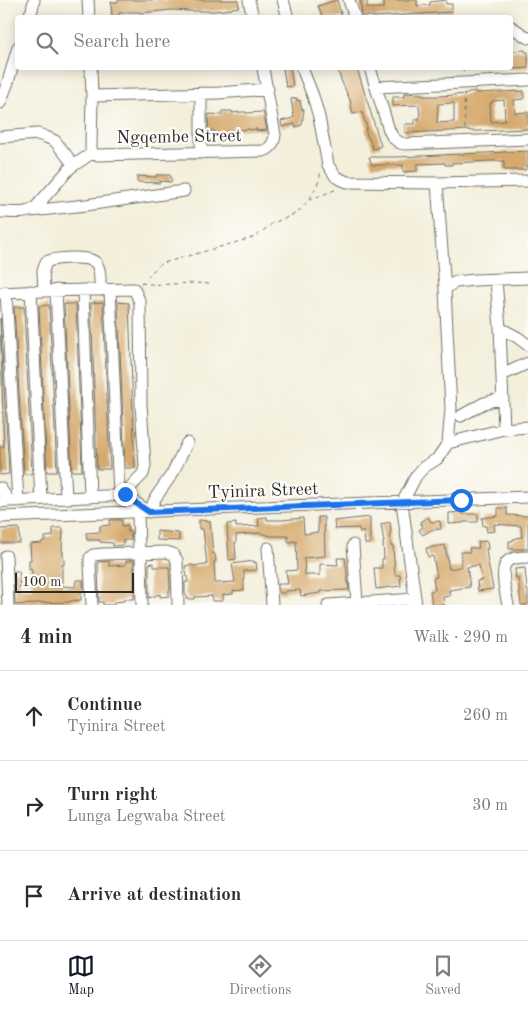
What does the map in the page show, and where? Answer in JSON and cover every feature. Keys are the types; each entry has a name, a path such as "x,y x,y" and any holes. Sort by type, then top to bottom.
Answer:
{"street":[{"path":"30,15 34,0"},
{"path":"88,0 89,15"},
{"path":"249,0 252,15"},
{"path":"283,0 287,15"},
{"path":"349,0 354,15"},
{"path":"513,28 528,38"},
{"path":"0,103 15,58"},
{"name":"Ngqembe Street","path":"91,70 91,147 92,153 97,155 263,152 268,150 274,141 275,135 263,70"},
{"path":"303,70 313,96 328,165 336,177 347,182 528,181"},
{"path":"371,70 389,130 392,136 400,143 528,139"},
{"path":"376,87 528,80"},
{"path":"92,96 268,89"},
{"path":"200,93 201,153"},
{"path":"0,137 38,134 46,137 55,142 74,165"},
{"path":"31,211 65,173 92,153"},
{"path":"328,605 416,602 402,503 416,476 437,459 448,443 451,409 437,183"},
{"path":"0,212 23,212 86,205 184,191"},
{"path":"66,498 50,290 43,271 46,262 69,258 93,260 97,264 105,290 122,495 143,512"},
{"path":"445,290 456,282 528,278"},
{"path":"496,280 504,429"},
{"path":"50,290 134,290 140,302 141,404 145,466 143,474 122,495 9,501 3,293 50,290"},
{"path":"83,290 90,497"},
{"path":"31,291 41,500"},
{"path":"500,328 528,345"},
{"path":"502,376 528,364"},
{"path":"462,416 484,403 503,398"},
{"path":"448,443 504,429 528,427"},
{"path":"142,605 140,553 143,512 172,474 187,444"},
{"path":"0,488 9,501"},
{"name":"Tyinira Street","path":"0,517 528,497"},
{"path":"352,544 356,603"},
{"path":"268,548 272,605"},
{"path":"92,605 90,564 92,556 166,552 174,554 177,560 178,605"},
{"path":"6,556 8,605"},
{"path":"508,605 503,577 505,563 512,559 528,557"}],"path":[{"path":"463,70 466,141"},
{"path":"210,284 153,285 141,283 160,264 255,237 273,224 297,213 309,200 320,180 320,168 328,158"},
{"path":"309,200 344,187 347,182"}],"building":[{"path":"118,0 238,0 239,7 214,11 172,10 140,13 126,12 112,15 111,2 118,2"},
{"path":"337,0 341,15 322,15 318,6"},
{"path":"360,0 367,0 367,8 384,8 384,0 417,0 417,6 430,5 430,2 446,0 446,4 452,4 452,12 362,15"},
{"path":"525,50 525,52 528,52 528,68 513,69 513,51"},
{"path":"283,70 290,70 293,86 286,87"},
{"path":"338,70 358,70 381,146 373,149 365,129 367,128 362,112 353,114 350,100"},
{"path":"524,91 524,99 514,100 515,113 528,112 528,129 405,133 405,124 415,124 415,119 420,119 419,105 393,106 393,97 404,97 404,93 439,96 468,94 468,92","holes":["504,100 505,121 491,122 490,103 492,101","454,103 454,122 437,123 438,104"]},
{"path":"297,98 297,101 300,100 302,110 304,109 302,125 295,127 295,124 282,127 281,121 294,117 291,99"},
{"path":"222,111 232,111 232,113 263,112 267,130 227,131 227,135 217,135 217,132 208,130 209,114 222,115"},
{"path":"528,151 528,166 526,166 526,170 504,170 504,161 492,161 452,163 452,165 445,165 445,163 417,164 417,171 403,172 403,165 372,165 369,157 397,157"},
{"path":"156,175 170,175 172,182 137,182 137,176 156,177"},
{"path":"103,302 110,469 97,469 91,303"},
{"path":"118,302 129,303 135,468 125,468"},
{"path":"64,304 76,304 82,471 72,471"},
{"path":"49,305 57,472 47,472 39,306"},
{"path":"14,307 24,307 32,474 24,474"},
{"path":"0,318 9,474 0,475 0,447 4,447"},
{"path":"498,508 507,508 507,515 528,516 528,549 509,549 509,541 522,537 521,526 494,524 495,531 487,532 486,526 483,526 482,518 498,516"},
{"path":"462,512 462,514 478,514 478,522 449,524 449,513"},
{"path":"267,517 267,520 303,518 304,534 318,532 318,517 324,517 325,556 304,558 305,575 320,575 320,564 338,565 337,558 345,558 349,590 320,591 320,593 301,596 300,590 279,593 278,584 288,584 286,571 297,570 296,541 288,542 288,536 271,536 260,533 236,535 236,559 229,560 227,524 236,523 236,527 259,526 258,518"},
{"path":"370,517 370,544 365,544 364,532 359,532 359,528 335,529 334,521"},
{"path":"428,517 431,522 440,521 441,529 431,530 423,535 419,530 423,527 420,522"},
{"path":"110,520 122,520 122,526 128,525 128,532 131,532 131,540 123,540 123,545 113,546 113,543 100,542 100,540 87,540 86,533 100,532 100,526 110,525"},
{"path":"199,520 210,521 213,554 215,554 216,561 214,562 215,583 235,582 232,564 256,562 257,570 244,571 244,590 233,591 233,594 223,595 223,601 212,601 212,596 187,599 185,594 185,582 188,582 185,566 207,565 203,529 199,529"},
{"path":"390,522 395,575 400,575 401,586 376,589 374,568 382,568 382,559 384,559 381,524"},
{"path":"19,528 20,543 0,543 1,529"},
{"path":"53,528 63,528 62,551 64,565 62,565 62,586 75,587 76,580 83,580 84,591 81,591 81,600 15,605 14,571 19,571 20,588 32,589 32,570 29,569 29,560 31,560 30,544 42,543 42,541 45,541 45,537 53,536"},
{"path":"157,531 179,533 179,541 157,540"},
{"path":"487,541 487,557 493,589 478,591 477,581 482,580 479,565 467,567 470,587 449,590 450,596 443,597 444,605 432,605 430,591 435,590 433,578 437,577 433,556 428,557 426,548 445,545 449,569 461,566 461,552 470,552 469,548 479,548 478,542"},
{"path":"109,561 109,566 126,565 126,561 134,561 134,599 114,602 114,605 103,605 103,602 99,602 98,562"},
{"path":"154,563 154,567 169,567 169,596 160,597 160,594 149,598 149,564"},
{"path":"525,568 528,605 521,605 515,569"}],"route":[{"path":"125,494 149,512 461,500"}]}
